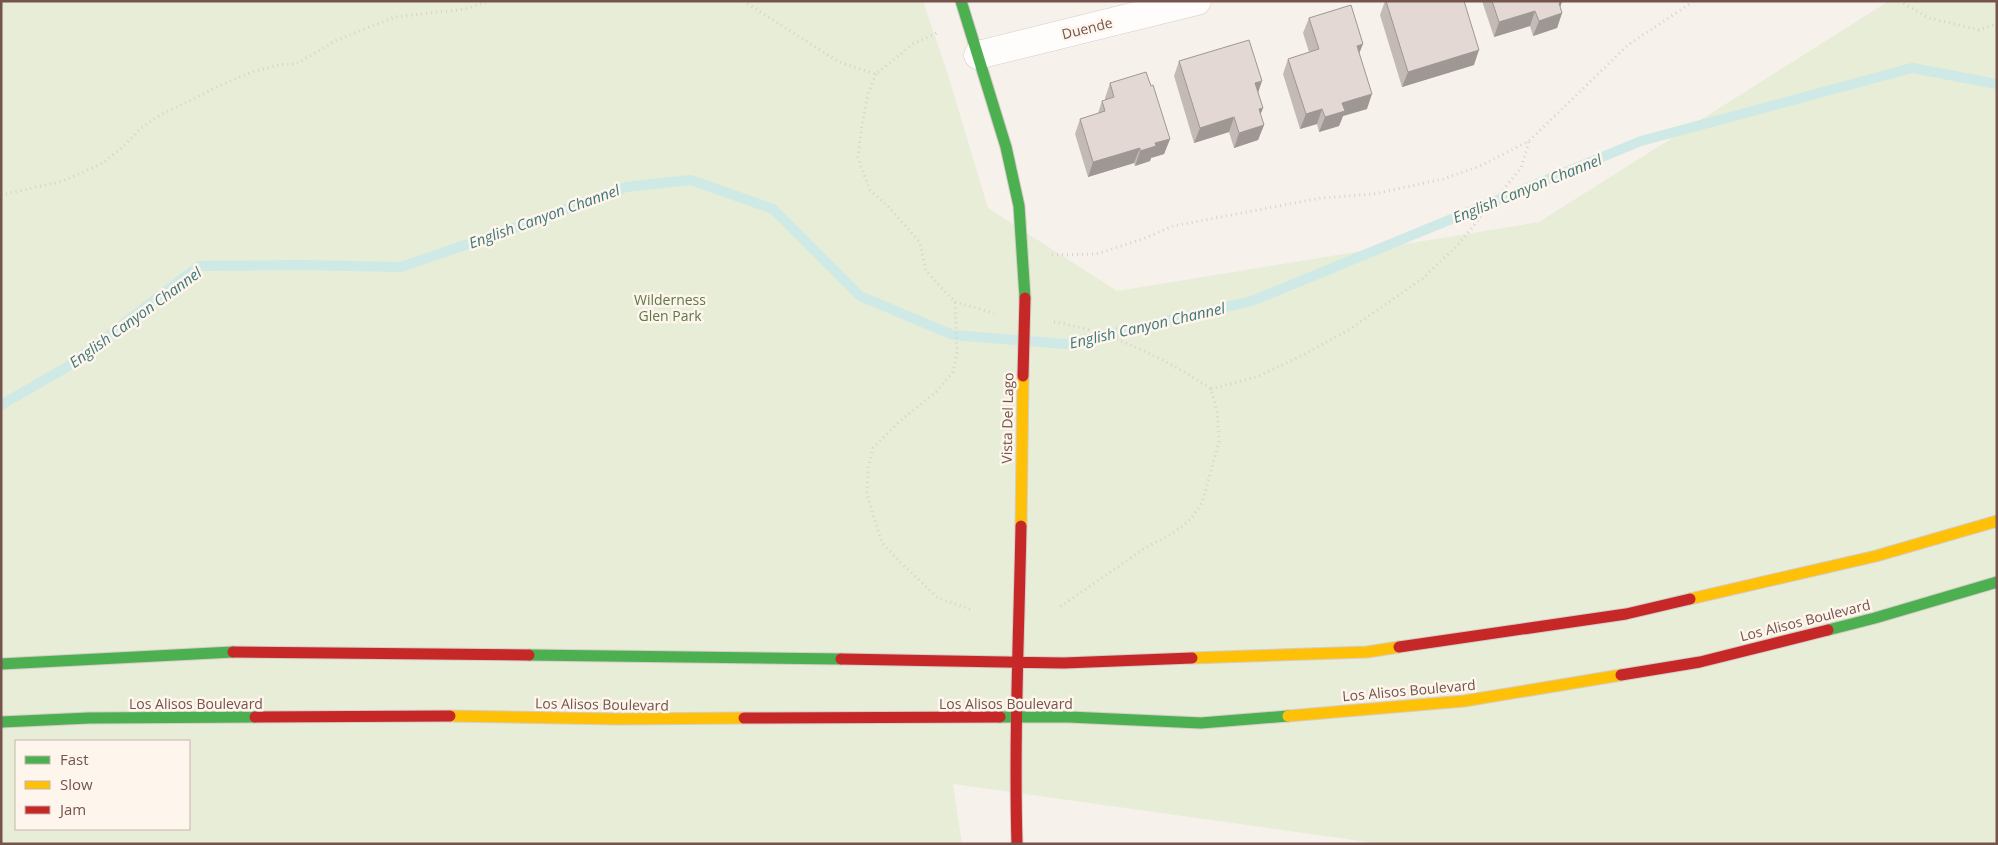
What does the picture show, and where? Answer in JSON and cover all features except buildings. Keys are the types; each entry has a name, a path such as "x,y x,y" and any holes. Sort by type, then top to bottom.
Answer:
{"main road":[{"name":"Vista Del Lago","path":"961,1 1006,147 1019,206 1026,298 1023,376 1018,718 1015,764 1017,844"},
{"path":"1,664 242,652 1064,663 1367,652 1626,614 1876,556 1997,521"},
{"name":"Los Alisos Boulevard","path":"1,722 89,718 425,716 618,720 1069,717 1201,723 1464,701 1700,662 1875,618 1997,582"}],"street":[{"name":"Duende","path":"978,55 1197,1"}],"path":[{"path":"1,195 62,181 103,163 124,146 141,128 157,117 255,71 278,65 296,64 337,40 395,17 465,10 489,1"},
{"path":"743,1 839,62 876,74"},
{"path":"1072,256 1096,254 1143,240 1173,226 1217,216 1322,198 1374,194 1444,179 1480,166 1529,141 1628,45 1694,1"},
{"path":"1899,1 1930,18 1979,30 1997,24"},
{"path":"966,20 913,44 876,74 868,94 858,156 870,190 889,207 920,242 926,271 955,302 957,318 957,352 953,372 937,390 899,422 873,448 868,469 867,496 882,543 901,564 938,598 973,610"},
{"path":"1212,389 1259,376 1305,354 1350,329 1422,279 1457,246 1521,168 1529,141"},
{"path":"1060,607 1145,548 1172,534 1191,520 1202,503 1219,442 1217,410 1212,389 1190,374 1120,342 1086,329"}],"green space":[{"name":"Wilderness Glen Park","path":"1,1 923,1 948,75 988,208 1117,291 1539,222 1889,1 1997,1 1997,844 1382,844 953,784 962,844 1,844"}],"waterway":[{"name":"English Canyon Channel","path":"1,405 67,367 199,266 401,267 626,187 691,180 773,209 860,296 953,335 1065,344 1252,301 1641,141 1912,68 1997,84"}],"traffic: fast":[{"path":"961,1 1006,147 1019,206 1025,298"},
{"path":"1828,630 1997,582"},
{"path":"1,664 233,652"},
{"path":"529,655 841,659"},
{"path":"1000,717 1069,717 1201,723 1288,716"},
{"path":"1,722 89,718 255,717"}],"traffic: slow":[{"path":"1021,526 1023,376"},
{"path":"1690,599 1876,556 1997,521"},
{"path":"1192,658 1367,652 1399,647"},
{"path":"1288,716 1464,701 1621,675"},
{"path":"450,716 618,719 744,718"}],"traffic: jam":[{"path":"1023,376 1025,298"},
{"path":"1017,844 1016,725 1021,526"},
{"path":"1399,647 1626,614 1690,599"},
{"path":"1621,675 1700,662 1828,630"},
{"path":"233,652 529,655"},
{"path":"841,659 1064,663 1192,658"},
{"path":"255,717 450,716"},
{"path":"744,718 1000,717"}]}
